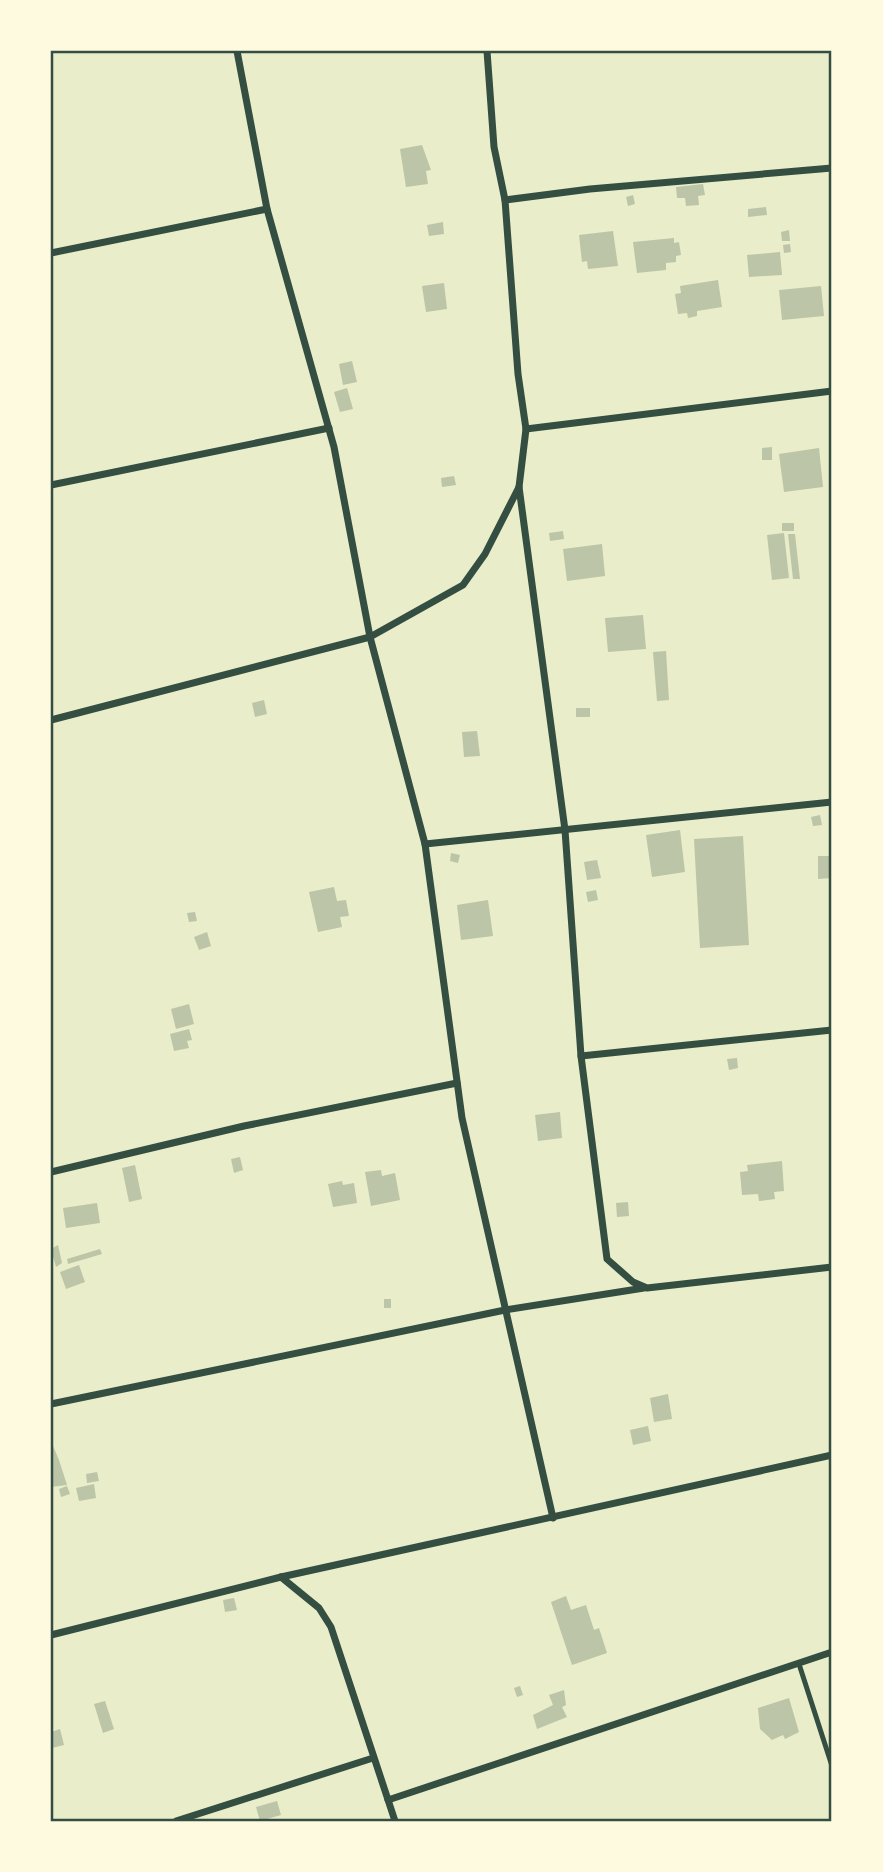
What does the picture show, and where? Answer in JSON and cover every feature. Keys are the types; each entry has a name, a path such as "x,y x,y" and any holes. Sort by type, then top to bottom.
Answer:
{"street":[{"path":"237,51 267,209 329,428 370,637 425,844 461,1118 552,1518"},
{"path":"487,51 494,147 505,200 518,374 526,429 519,487 565,830 581,1056 607,1259 633,1282 647,1288"},
{"path":"505,200 617,186 832,168"},
{"path":"51,253 267,209"},
{"path":"526,429 832,391"},
{"path":"51,485 329,428"},
{"path":"51,720 370,637 463,585 485,554 519,487"},
{"path":"425,844 832,802"},
{"path":"581,1056 832,1031"},
{"path":"51,1172 244,1126 457,1083"},
{"path":"51,1404 505,1310 647,1288 832,1267"},
{"path":"51,1635 281,1577 832,1455"},
{"path":"281,1577 319,1608 331,1627 396,1821"},
{"path":"388,1800 832,1652"},
{"path":"176,1821 373,1758"}],"lane":[{"path":"799,1664 832,1766"}],"building":[{"path":"422,145 431,170 426,171 428,184 406,187 400,149"},
{"path":"703,184 705,195 698,196 699,205 686,206 685,198 677,198 676,187"},
{"path":"633,195 635,204 628,206 626,197"},
{"path":"766,207 767,215 748,217 748,209"},
{"path":"443,222 444,234 429,236 427,225"},
{"path":"789,230 790,241 782,241 781,232"},
{"path":"613,231 618,266 588,269 587,261 582,262 579,235"},
{"path":"674,238 674,243 679,242 681,255 676,256 676,262 666,263 666,270 637,273 633,242"},
{"path":"790,244 791,252 784,253 783,245"},
{"path":"780,252 782,275 749,277 747,255"},
{"path":"718,280 722,307 697,311 697,316 688,318 687,313 678,314 675,294 681,293 680,286"},
{"path":"444,283 447,309 426,312 422,286"},
{"path":"821,286 824,316 782,320 779,290"},
{"path":"352,361 357,382 343,385 339,364"},
{"path":"347,388 353,409 340,412 334,392"},
{"path":"772,447 772,460 762,460 762,448"},
{"path":"819,448 823,487 784,492 779,454"},
{"path":"454,476 456,485 442,487 441,478"},
{"path":"782,523 794,523 794,531 782,531"},
{"path":"563,531 564,539 550,541 549,533"},
{"path":"784,533 789,578 772,580 767,535"},
{"path":"788,534 795,534 800,579 793,579"},
{"path":"602,544 605,576 567,581 563,549"},
{"path":"643,615 646,649 608,652 605,618"},
{"path":"666,651 669,700 657,701 653,652"},
{"path":"264,700 267,714 255,717 252,703"},
{"path":"576,708 590,708 590,717 576,717"},
{"path":"477,731 480,756 464,757 462,732"},
{"path":"820,815 822,825 813,826 811,817"},
{"path":"680,830 685,872 652,877 646,835"},
{"path":"743,836 749,945 700,948 694,839"},
{"path":"451,853 460,855 458,863 450,861"},
{"path":"818,856 832,856 832,878 818,879"},
{"path":"597,860 601,878 587,880 584,862"},
{"path":"334,887 337,901 346,900 349,916 340,917 342,927 318,932 309,892"},
{"path":"596,890 598,900 588,902 586,892"},
{"path":"488,900 493,936 461,940 457,905"},
{"path":"195,912 197,921 189,922 187,913"},
{"path":"207,932 211,946 199,950 194,937"},
{"path":"189,1004 194,1024 176,1029 171,1009"},
{"path":"189,1029 192,1040 187,1041 189,1048 174,1051 170,1034"},
{"path":"737,1058 738,1068 729,1070 727,1059"},
{"path":"560,1112 562,1138 538,1141 535,1115"},
{"path":"240,1157 243,1170 234,1173 231,1159"},
{"path":"782,1161 784,1191 774,1192 775,1199 759,1201 758,1194 742,1195 740,1172 748,1171 747,1165"},
{"path":"135,1165 142,1199 129,1202 122,1168"},
{"path":"381,1170 382,1176 395,1173 400,1200 371,1206 365,1172"},
{"path":"342,1181 343,1185 354,1183 357,1203 333,1207 328,1184"},
{"path":"628,1202 629,1216 617,1217 616,1203"},
{"path":"97,1203 100,1223 66,1228 63,1208"},
{"path":"58,1245 62,1263 56,1267 51,1249"},
{"path":"100,1249 102,1254 68,1264 67,1259"},
{"path":"79,1265 85,1282 66,1289 60,1272"},
{"path":"384,1299 391,1299 391,1308 384,1308"},
{"path":"668,1394 672,1419 654,1422 650,1398"},
{"path":"648,1426 651,1441 633,1445 630,1430"},
{"path":"51,1441 59,1460 67,1485 51,1487"},
{"path":"97,1472 99,1481 87,1483 86,1474"},
{"path":"94,1484 96,1498 79,1501 76,1488"},
{"path":"67,1486 70,1494 61,1497 59,1489"},
{"path":"566,1596 571,1610 586,1605 594,1630 599,1628 607,1653 572,1665 551,1602"},
{"path":"234,1598 237,1610 225,1612 223,1600"},
{"path":"520,1686 523,1695 517,1697 514,1688"},
{"path":"564,1690 566,1705 562,1707 567,1717 537,1729 533,1715 553,1705 549,1695"},
{"path":"789,1698 799,1732 785,1739 783,1735 772,1740 760,1729 758,1708"},
{"path":"105,1701 114,1729 103,1733 94,1704"},
{"path":"60,1729 64,1745 52,1748 51,1732"},
{"path":"277,1801 281,1815 260,1821 256,1807"}]}
